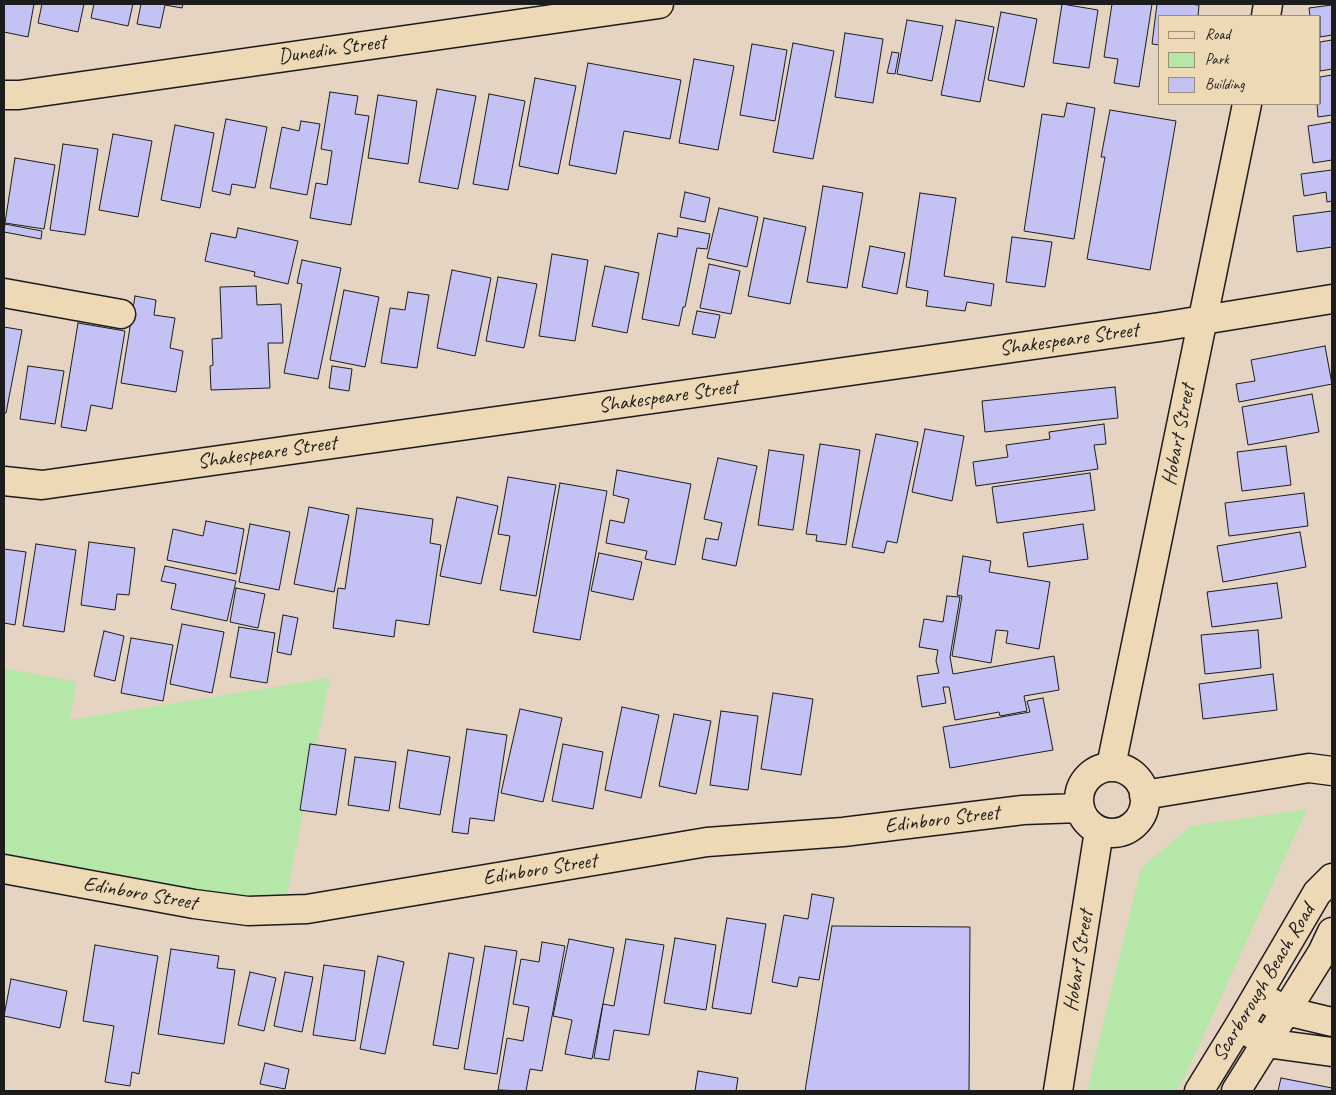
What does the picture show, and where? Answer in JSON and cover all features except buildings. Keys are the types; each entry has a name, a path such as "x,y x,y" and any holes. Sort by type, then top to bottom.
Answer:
{"street":[{"name":"Dunedin Street","path":"4,95 19,95 659,4"},
{"name":"Hobart Street","path":"1111,766 1247,105"},
{"path":"4,293 121,314"},
{"name":"Shakespeare Street","path":"4,482 42,485 1202,321 1332,299"},
{"path":"1111,766 1122,768 1132,774 1142,786 1144,803 1136,823 1129,828 1109,833 1099,830 1088,822 1080,808 1078,797 1082,784 1088,776 1100,768 1111,766"},
{"path":"1144,795 1309,768 1332,771"},
{"name":"Edinboro Street","path":"4,869 194,904 248,911 307,909 707,842 843,832 1023,810 1080,808"},
{"name":"Hobart Street","path":"1058,1091 1099,830"},
{"name":"Scarborough Beach Road","path":"1199,1091 1317,893 1332,878"},
{"name":"Scarborough Beach Road","path":"1236,1091 1322,953 1332,932"},
{"path":"1257,995 1286,1012 1332,1022"},
{"path":"1239,1026 1266,1043 1332,1052"}],"green space":[{"path":"4,668 76,682 70,720 330,678 286,898 235,900 4,857"},
{"path":"1307,809 1184,1078 1176,1091 1087,1091 1141,868 1191,826"}]}
